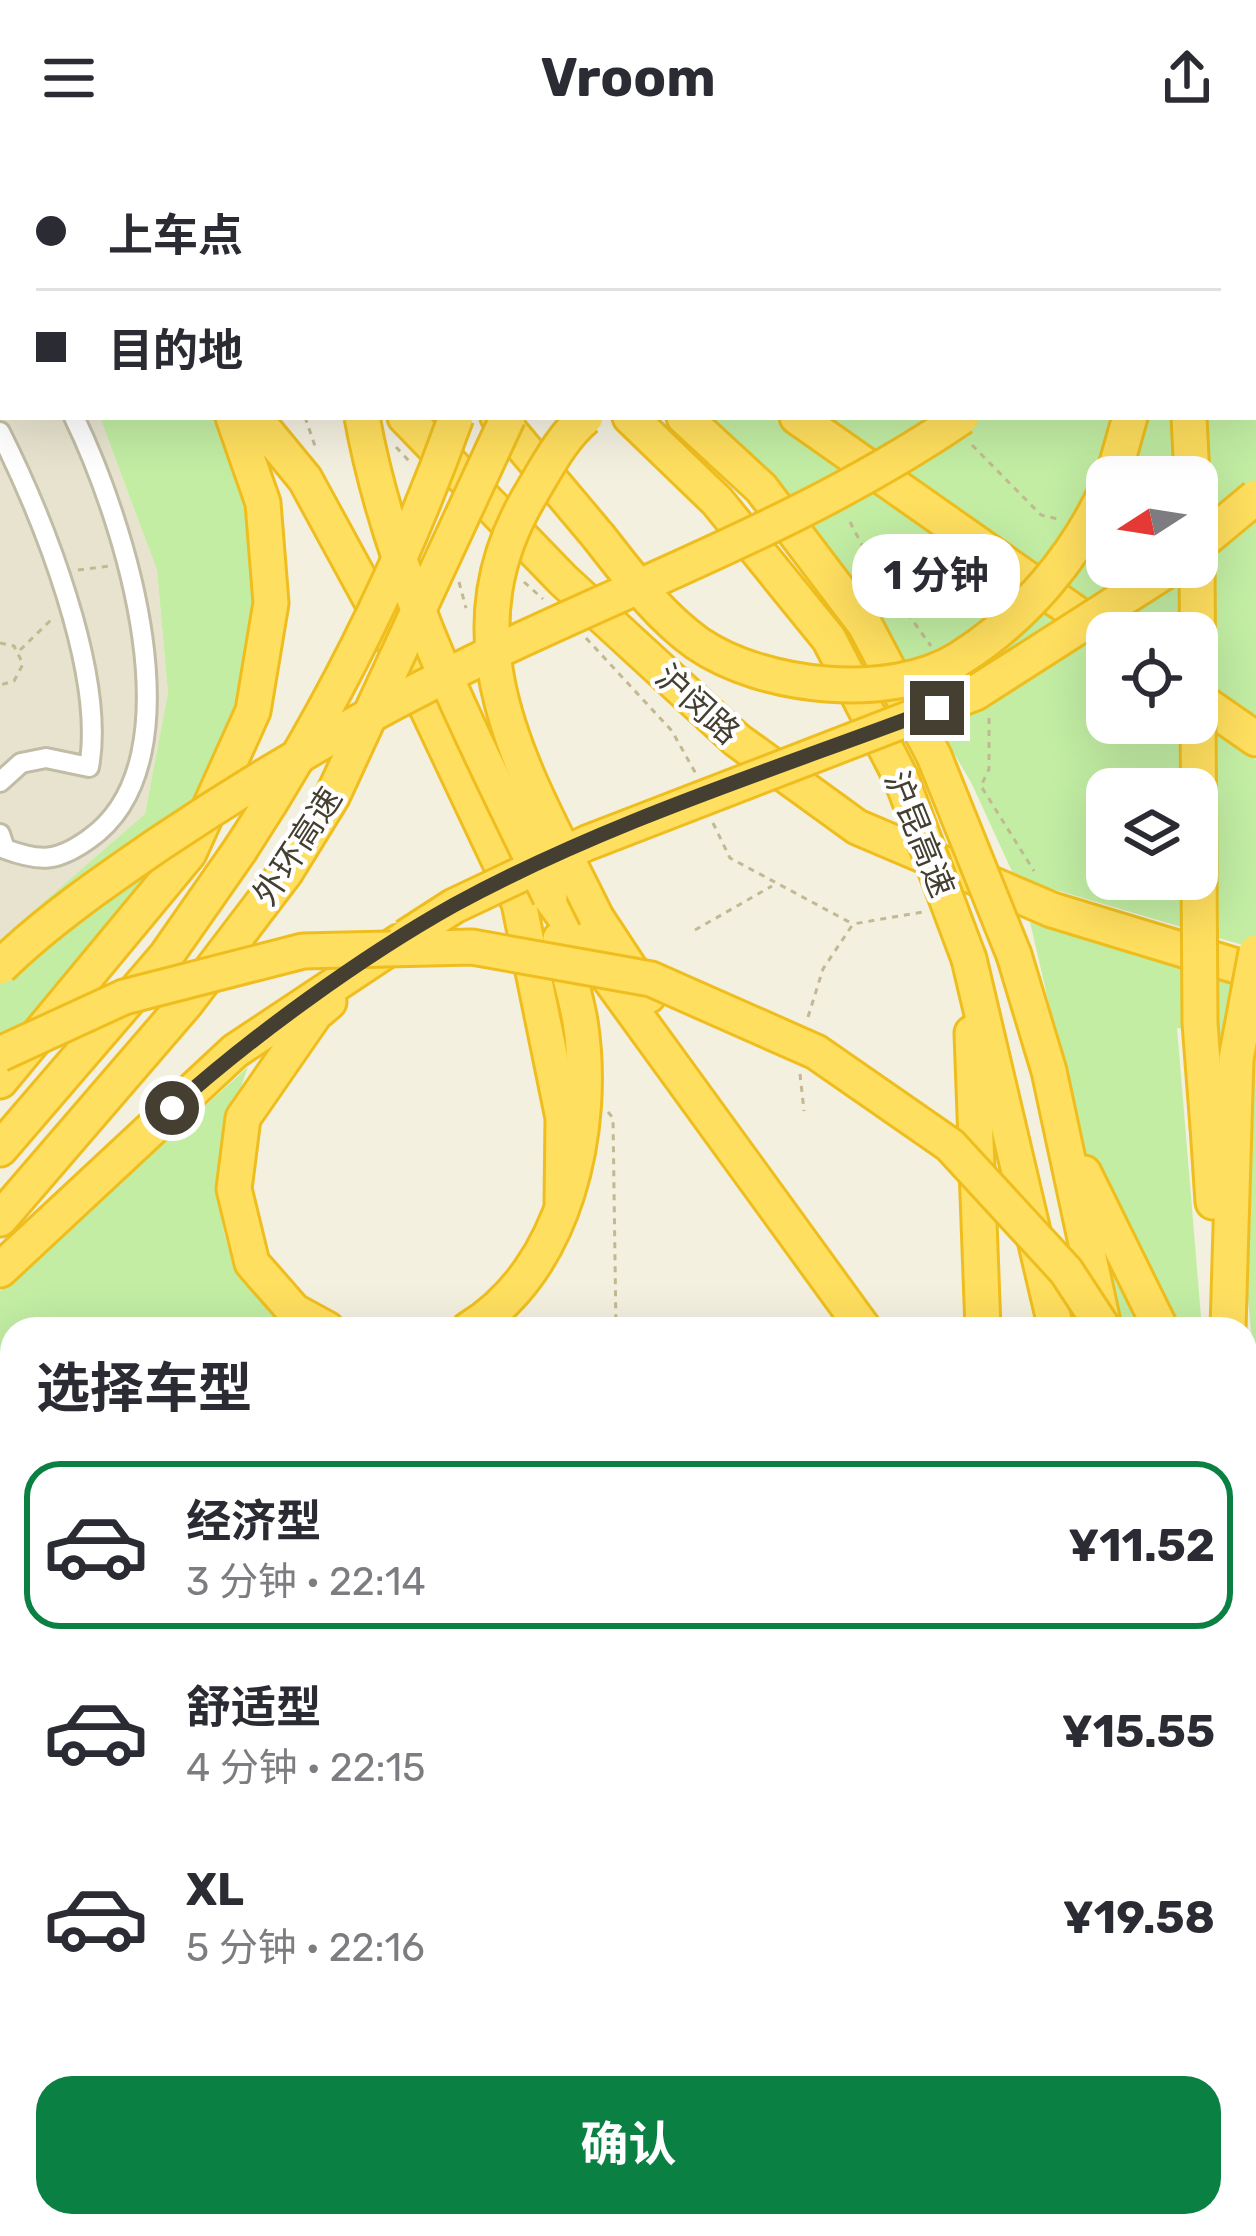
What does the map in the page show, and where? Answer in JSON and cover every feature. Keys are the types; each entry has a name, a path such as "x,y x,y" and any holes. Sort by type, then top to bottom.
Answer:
{"highway":[{"path":"0,1081 189,854 253,711 271,603 263,503 248,420"},
{"path":"250,420 305,479 408,668 519,904 562,1118 562,1202"},
{"name":"外环高速","path":"0,1149 166,956 287,779 364,633 455,420"},
{"path":"500,420 655,608 700,645 773,678 835,686 909,676 956,661 1023,611 1086,533"},
{"name":"外环高速","path":"0,1219 186,1003 285,873 332,797 507,420"},
{"path":"582,420 569,431 523,506 498,561 489,616 507,734 596,916 856,1317"},
{"name":"沪昆高速","path":"633,420 718,501 829,639 901,778 969,959 1053,1317"},
{"name":"沪昆高速","path":"687,420 761,488 865,625 934,756 1014,955 1060,1123 1101,1317"},
{"path":"800,420 1086,620"},
{"path":"1119,456 1129,420"},
{"path":"1189,420 1191,456"},
{"path":"384,423 371,466 441,669 550,897 855,1317"},
{"name":"沪闵路","path":"384,423 737,740 857,826 1052,910 1256,972"},
{"path":"0,967 117,872 340,729 478,660 685,570 962,426"},
{"path":"1218,529 1256,497"},
{"path":"0,1270 235,1052 454,906 587,843 975,693 1139,588"},
{"path":"1197,588 1200,1023 1221,1126 1225,1317"},
{"path":"1218,713 1256,739"},
{"path":"485,1317 512,1297 539,1259 562,1202 583,1127 580,1024 550,897"},
{"path":"305,1317 294,1311 252,1263 234,1189 243,1118 315,1014 406,938"},
{"path":"0,1054 124,997 303,951 472,947 651,979 816,1052 950,1144 1066,1271 1096,1317"},
{"path":"1221,1126 1256,952"},
{"path":"969,959 983,1317"},
{"path":"1060,1123 1155,1317"}],"street":[{"path":"0,834 4,849 38,862 76,848 106,828 143,764 146,685 126,564 75,420"},
{"path":"0,432 58,572 91,694 95,734 88,767 46,758 21,763 0,782"}],"path":[{"path":"384,423 416,469"},
{"path":"962,426 1041,515 1063,520"},
{"path":"58,572 126,564"},
{"path":"514,572 546,602"},
{"path":"0,685 19,676 19,651 66,606"},
{"path":"578,631 672,731 699,784"},
{"path":"0,643 19,651"},
{"path":"709,814 730,858 853,924 942,911"},
{"path":"695,930 774,885"},
{"path":"804,1029 823,969 853,924"},
{"path":"801,1062 805,1111"},
{"path":"598,1102 613,1118 616,1317"}],"shaded area":[{"path":"0,420 101,420 157,570 168,693 145,814 0,940"}],"green space":[{"path":"101,420 215,420 231,454 257,551 250,664 227,750 159,877 0,1066 0,940 145,814 168,693 157,570"},
{"path":"709,420 776,420 1086,642 1086,744 1218,744 1218,735 1256,760 1256,949 1090,900 1218,900 1218,768 1086,768 1086,899 1015,878 971,782 866,606"},
{"path":"827,420 1256,420 1256,723 1218,696 1218,612 1099,612"},
{"path":"1030,922 1256,989 1256,1041 1177,1028 1201,1317 1121,1317"},
{"path":"1256,1041 1256,1317 1250,1317 1243,1247"},
{"path":"248,1067 226,1140 221,1210 240,1273 279,1317 0,1317 0,1291"}],"route":[{"path":"172,1108 235,1052 454,906 688,801 937,708"}]}
